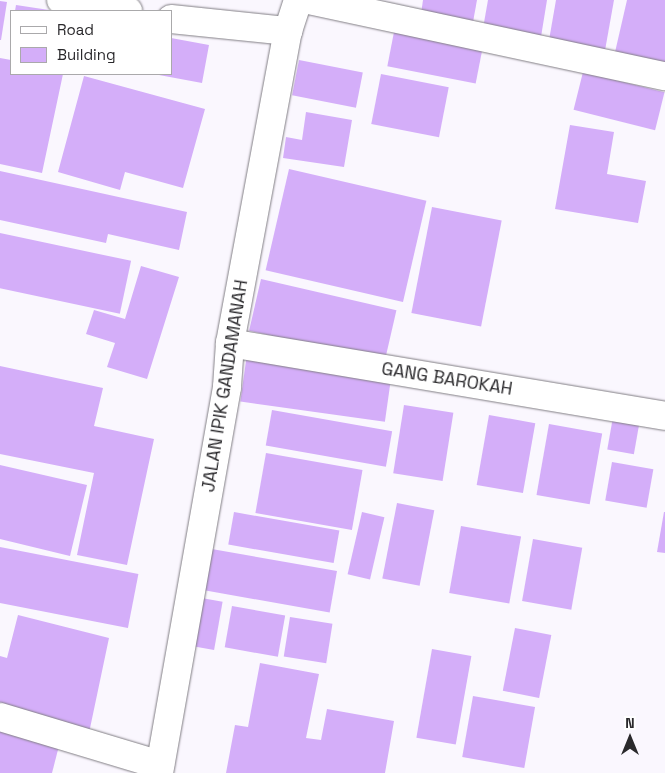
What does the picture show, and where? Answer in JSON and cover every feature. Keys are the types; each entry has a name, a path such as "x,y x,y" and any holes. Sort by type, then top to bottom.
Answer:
{"street":[{"path":"61,0 122,10"},
{"name":"JALAN IPIK GANDAMANAH","path":"159,769 227,387 230,343 288,31 298,0"},
{"path":"309,0 665,76"},
{"path":"172,18 288,31"},
{"name":"GANG BAROKAH","path":"230,343 663,409"},
{"path":"0,717 159,769"}],"building":[{"path":"423,0 477,0 473,22 421,14"},
{"path":"488,0 547,0 540,43 482,34"},
{"path":"556,0 614,0 604,56 548,46"},
{"path":"627,0 665,0 665,72 613,61"},
{"path":"0,1 7,2 1,40 0,40"},
{"path":"16,5 49,10 15,10"},
{"path":"394,32 482,49 476,84 387,66"},
{"path":"172,38 209,45 202,83 159,75 172,75"},
{"path":"0,58 10,60 10,75 63,75 42,173 0,164"},
{"path":"299,60 363,72 356,108 292,95"},
{"path":"583,72 665,92 655,130 574,110"},
{"path":"381,74 449,87 439,137 371,124"},
{"path":"84,76 205,109 183,188 125,172 120,190 58,172"},
{"path":"306,112 352,120 344,167 283,158 286,137 302,140"},
{"path":"570,125 614,132 607,174 646,181 638,223 555,209"},
{"path":"289,169 426,201 403,302 266,270"},
{"path":"0,171 187,212 179,250 108,234 106,243 0,220"},
{"path":"432,207 502,221 481,327 411,313"},
{"path":"0,233 131,261 120,314 0,288"},
{"path":"141,266 179,277 147,379 107,367 115,343 86,334 94,310 125,319"},
{"path":"261,279 396,310 385,362 249,331"},
{"path":"247,354 392,374 385,422 240,402"},
{"path":"0,366 103,388 94,426 154,439 127,565 77,555 94,473 0,454"},
{"path":"404,405 453,413 443,481 393,473"},
{"path":"272,410 392,431 386,467 266,445"},
{"path":"489,415 535,423 523,493 477,485"},
{"path":"613,417 640,422 634,454 607,449"},
{"path":"549,424 602,433 590,504 536,495"},
{"path":"266,453 363,470 352,530 255,513"},
{"path":"612,462 653,469 647,508 605,500"},
{"path":"0,465 87,485 70,556 0,539"},
{"path":"397,503 434,510 420,586 382,579"},
{"path":"234,512 339,531 334,563 228,544"},
{"path":"362,512 384,517 370,580 348,574"},
{"path":"665,512 665,553 657,552"},
{"path":"461,526 521,537 509,604 449,593"},
{"path":"533,539 582,548 571,610 522,601"},
{"path":"0,547 138,574 128,628 0,603"},
{"path":"206,548 337,571 330,612 199,589"},
{"path":"196,597 223,602 214,650 187,645"},
{"path":"232,606 285,615 278,657 225,647"},
{"path":"18,615 109,638 89,733 0,710 0,656 7,658"},
{"path":"290,617 332,624 326,663 284,657"},
{"path":"515,628 551,635 539,698 503,691"},
{"path":"432,649 471,656 456,745 416,738"},
{"path":"260,663 319,674 306,738 321,740 327,709 394,721 385,773 226,773 235,725 248,727"},
{"path":"473,696 535,707 524,768 462,757"},
{"path":"0,722 61,738 52,773 0,773"}]}
